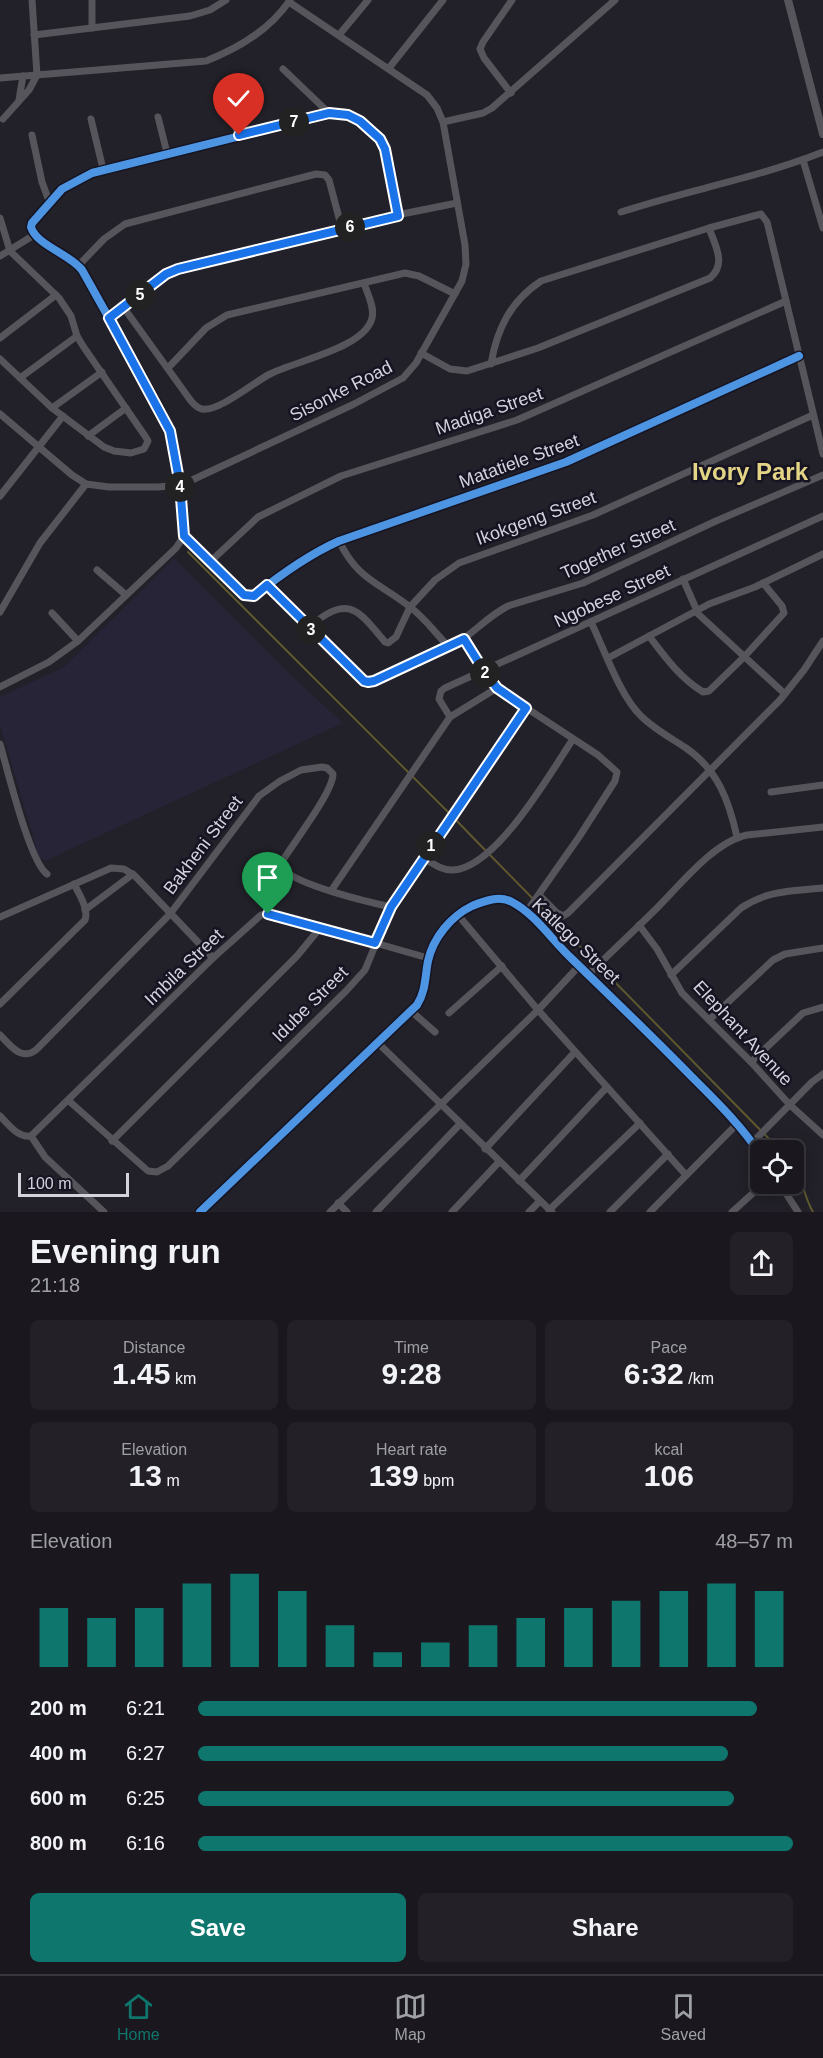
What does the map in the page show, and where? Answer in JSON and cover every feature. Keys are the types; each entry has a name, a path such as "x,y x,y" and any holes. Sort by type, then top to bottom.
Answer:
{"street":[{"path":"3,119 29,90 37,75 32,0"},
{"path":"92,0 92,28"},
{"path":"34,35 190,16 210,10 226,0"},
{"path":"339,35 368,0"},
{"path":"389,68 443,0"},
{"path":"511,93 484,58 480,49 512,0"},
{"path":"443,122 483,113 492,108 615,0"},
{"path":"788,0 823,134"},
{"path":"0,78 206,61 256,36 290,1"},
{"name":"Sisonke Road","path":"86,484 109,487 180,485 393,385 410,372 465,273 466,264 457,203 443,122 437,108 427,95 290,1"},
{"path":"283,69 329,113"},
{"path":"19,100 22,76"},
{"path":"224,100 239,135"},
{"path":"0,687 50,662 78,641 176,548 184,536 180,485 170,431 78,266 34,235 31,227 35,218 49,201 77,180 103,170 329,113 348,115 360,121 380,139 388,161 398,216"},
{"path":"158,117 167,153"},
{"path":"91,119 103,170"},
{"path":"32,135 42,182 49,201"},
{"path":"621,212 697,189 718,186 823,152"},
{"path":"803,160 823,228"},
{"path":"78,266 104,239 126,224 316,174 325,175 329,180 342,229"},
{"path":"109,318 166,274 178,269 457,203"},
{"path":"491,364 496,336 507,314 522,296 541,281 757,214 763,216 767,222 823,454"},
{"path":"0,218 10,251 56,295 71,316 77,336 147,439 148,444 144,449 130,453 104,447 52,408 0,359"},
{"path":"421,353 457,371 467,371 538,348 710,278 717,272 720,265 709,228"},
{"path":"0,256 34,235"},
{"path":"168,368 206,328 227,315 405,273 419,276 455,294"},
{"path":"124,308 195,405 203,409 216,406 272,373 331,350 359,336 369,326 373,315 364,283"},
{"path":"0,338 56,295"},
{"name":"Madiga Street","path":"211,561 258,518 341,476 517,420 786,301"},
{"path":"20,378 77,336"},
{"name":"Matatiele Street","path":"211,561 244,595 254,596 313,554 339,541 566,462 799,357"},
{"path":"52,408 102,372"},
{"path":"88,436 126,408"},
{"path":"0,414 86,484 40,543 0,612"},
{"name":"Ikokgeng Street","path":"309,627 329,612 349,609 366,618 388,643 396,637 410,607 435,580 459,562 593,515 813,415"},
{"path":"0,496 63,416"},
{"name":"Together Street","path":"309,627 359,677 368,682 464,639 508,606 590,580 716,521 823,475"},
{"name":"Ngobese Street","path":"450,717 440,699 441,691 823,516"},
{"path":"184,536 211,561"},
{"path":"339,541 346,556 359,573 410,607 449,647"},
{"path":"608,658 718,600 763,583 823,554"},
{"path":"97,570 126,595"},
{"path":"683,579 697,611 785,694"},
{"path":"650,636 675,669 703,692 709,691 744,657 784,611 763,583"},
{"path":"267,585 309,627"},
{"path":"52,613 78,641"},
{"path":"591,622 626,694 640,716 695,755 710,769 728,801 737,837"},
{"path":"464,639 497,688 615,769 618,776 527,911"},
{"path":"539,895 557,914 563,916 568,912 785,694 823,641"},
{"path":"331,891 450,717 497,688"},
{"name":"Idube Street","path":"112,1141 148,1171 157,1172 168,1166 357,980 370,959 391,907 526,708"},
{"path":"423,858 444,869 457,870 492,849 516,824 573,739"},
{"path":"0,744 30,845 41,870 47,874"},
{"name":"Bakheni Street","path":"0,1035 20,1053 31,1054 36,1050 170,914 259,796 301,770 322,767 330,771 332,780 283,860 283,869 292,876 331,891 391,907"},
{"path":"771,792 823,785"},
{"path":"588,975 717,850 737,837 823,827"},
{"path":"0,917 111,868 124,868 133,874 213,958"},
{"path":"85,909 133,874"},
{"path":"0,1004 82,924 87,915 74,884"},
{"name":"Elephant Avenue","path":"823,888 780,892 752,900 671,975 682,993 823,1136"},
{"name":"Katlego Street","path":"200,1212 417,1005 423,992 428,958 440,933 458,915 476,905 501,898 527,911 588,975 645,1029 737,1124 750,1140"},
{"name":"Imbila Street","path":"30,1136 69,1101 213,958 261,915 281,916 428,958"},
{"path":"458,915 538,1010 686,1175"},
{"path":"639,925 657,949 671,975"},
{"path":"69,1101 112,1141 297,956 320,928"},
{"path":"709,1020 773,960 796,951 823,948"},
{"path":"449,1013 502,966"},
{"path":"330,1212 538,1010 579,966"},
{"path":"751,1062 803,1013 823,1007"},
{"path":"411,1011 435,1032"},
{"path":"378,1043 551,1211 640,1123"},
{"path":"485,1149 575,1052"},
{"path":"755,1140 812,1082 823,1074"},
{"path":"519,1181 607,1087"},
{"path":"0,1116 19,1134 30,1136 45,1157 104,1212"},
{"path":"376,1212 460,1124"},
{"path":"650,1212 737,1124"},
{"path":"610,1212 668,1154"},
{"path":"452,1212 499,1162"},
{"path":"732,1212 752,1194"},
{"path":"786,1194 798,1212"},
{"path":"529,1212 540,1201"},
{"path":"338,1203 347,1212"}],"shaded area":[{"path":"174,558 295,679 343,723 45,861 39,857 0,725 0,697 64,667"}],"waterway":[{"path":"188,552 450,814"},
{"path":"454,818 486,851"},
{"path":"490,855 770,1140"},
{"path":"804,1190 813,1212"}],"cycle path":[{"path":"397,215 389,165 377,136 352,118 333,113 92,173 62,189 32,223 31,227 39,239 77,264 82,270 157,404 170,431 180,485 184,536 246,596 254,596 295,566 339,541 566,462 799,356"},
{"path":"200,1212 417,1005 424,989 430,952 450,922 472,906 497,899 512,902 536,920 571,958 718,1104 750,1140"}],"district":[{"name":"Ivory Park","path":"750,472"}],"route":[{"path":"239,135 329,113 348,115 360,121 380,139 385,149 398,216 178,269 166,274 109,318 170,431 180,485 184,536 244,595 254,596 267,585 364,681 374,681 464,639 497,688 526,708 391,907 375,943 268,914"}]}
